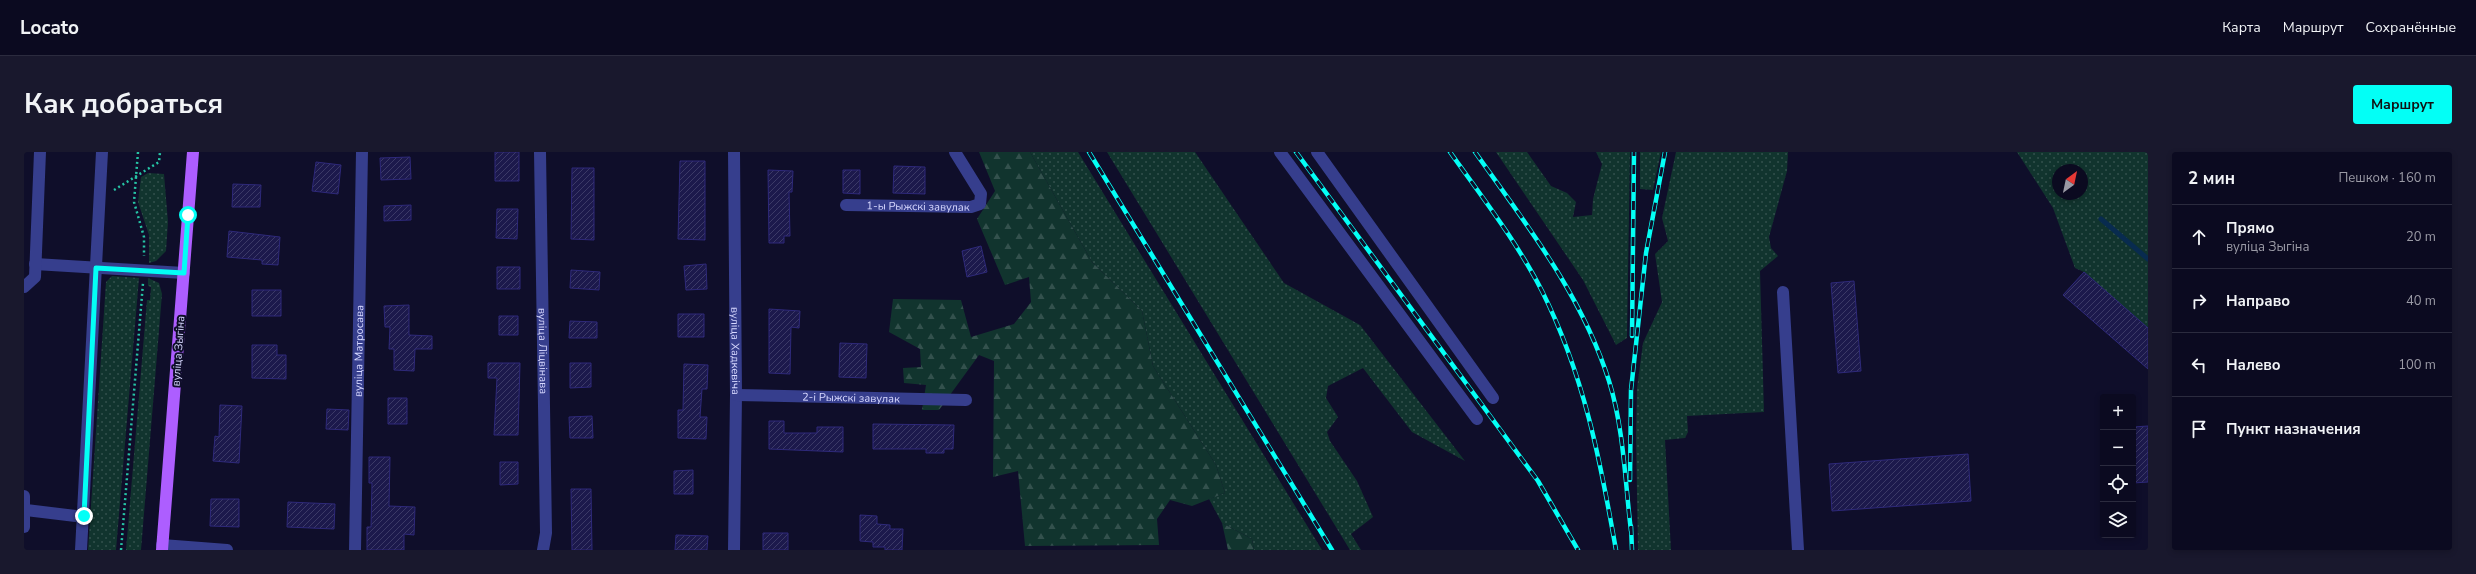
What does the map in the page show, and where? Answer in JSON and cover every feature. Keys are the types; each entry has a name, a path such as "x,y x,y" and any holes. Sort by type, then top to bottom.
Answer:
{"main road":[{"name":"вуліца Зыгіна","path":"162,548 194,152"}],"street":[{"path":"24,287 35,277 40,152"},
{"path":"81,550 84,516 102,152"},
{"name":"вуліца Матросава","path":"356,550 362,152"},
{"name":"вуліца Ліцвінава","path":"540,152 546,533 543,550"},
{"name":"вуліца Хадкевіча","path":"734,152 736,395 734,550"},
{"name":"1-ы Рыжскі завулак","path":"846,205 971,207 980,204 981,194 955,152"},
{"path":"1280,152 1477,419"},
{"path":"1317,152 1493,398"},
{"path":"35,264 184,273"},
{"path":"1782,292 1798,550"},
{"name":"2-і Рыжскі завулак","path":"736,395 966,400"},
{"path":"24,496 26,510 24,527"},
{"path":"26,510 84,516"},
{"path":"162,548 227,550"}],"path":[{"path":"121,550 144,270 144,236 134,202 138,152"},
{"path":"100,198 160,162 160,152"}],"green space":[{"path":"979,152 1030,152 1092,262 1142,311 1153,366 1216,465 1225,493 1192,506 1170,500 1157,519 1159,545 1025,546 1018,471 993,477 994,361 979,355 939,410 922,410 926,385 904,383 903,368 921,367 920,349 889,332 893,299 961,300 971,337 1014,324 1031,302 1029,277 1005,285 977,219 995,191"},
{"path":"1030,152 1078,152 1322,550 1254,550 1252,539 1222,523 1209,499 1225,493 1216,465 1153,366 1142,311 1092,262"},
{"path":"1107,152 1195,152 1284,283 1360,325 1465,461 1412,432 1363,368 1328,386 1326,398 1338,417 1327,432 1330,441 1357,481 1373,517 1351,534 1361,550 1350,550"},
{"path":"1496,152 1527,152 1551,186 1567,193 1576,202 1573,217 1592,215 1593,199 1602,164 1596,152 1630,152 1627,338 1616,345 1583,280"},
{"path":"1640,152 1661,152 1653,190 1640,189"},
{"path":"1676,152 1788,152 1787,171 1769,237 1771,248 1778,256 1760,271 1764,412 1687,416 1688,432 1685,438 1665,440 1671,550 1638,550 1636,435 1637,388 1643,343 1662,302 1655,254 1668,241 1662,218"},
{"path":"2017,152 2148,152 2148,328 2084,272 2075,268 2053,208"},
{"path":"148,173 164,174 168,222 166,251 156,261 149,263 149,235 138,202 141,177"},
{"path":"112,276 139,278 116,550 88,550 106,282"},
{"path":"148,278 159,283 162,294 141,550 126,550 147,300 150,300 151,287 148,286"},
{"path":"1222,523 1252,539 1254,550 1228,550"}],"building":[{"path":"495,152 519,152 519,181 495,181"},
{"path":"410,157 411,179 381,180 380,158"},
{"path":"680,161 705,161 705,240 678,239"},
{"path":"316,162 341,165 338,194 312,191"},
{"path":"894,166 925,167 925,194 893,193"},
{"path":"572,168 594,168 594,240 571,239"},
{"path":"768,170 793,171 792,192 789,192 790,236 784,236 784,243 769,243"},
{"path":"843,170 860,170 860,194 843,193"},
{"path":"233,184 261,185 260,207 232,207"},
{"path":"411,205 411,220 384,221 384,206"},
{"path":"497,209 518,209 517,239 496,238"},
{"path":"229,231 280,237 278,265 262,264 262,260 227,257"},
{"path":"981,246 987,272 967,277 962,251"},
{"path":"706,264 707,289 686,290 684,266"},
{"path":"497,267 520,267 520,289 497,289"},
{"path":"571,270 600,272 599,290 570,288"},
{"path":"2084,272 2148,328 2148,369 2063,295"},
{"path":"1854,281 1861,371 1838,373 1831,283"},
{"path":"252,290 281,290 281,316 252,316"},
{"path":"409,305 409,335 432,336 432,349 415,349 414,371 394,370 394,349 389,349 390,327 385,327 384,306"},
{"path":"769,309 800,311 799,328 791,327 790,374 769,373"},
{"path":"678,314 704,314 704,337 678,337"},
{"path":"499,316 518,316 518,335 499,335"},
{"path":"570,321 597,322 597,338 569,338"},
{"path":"840,343 867,344 866,378 839,377"},
{"path":"252,345 277,345 277,355 286,355 286,379 252,378"},
{"path":"488,363 520,363 518,435 494,435 497,378 488,378"},
{"path":"570,363 591,363 591,387 570,388"},
{"path":"684,364 708,365 707,389 702,389 700,417 707,417 706,439 678,438 678,410 683,410"},
{"path":"388,398 407,398 407,424 388,424"},
{"path":"220,405 242,406 239,463 213,461 215,436 219,437"},
{"path":"327,409 349,410 348,430 326,429"},
{"path":"592,416 593,438 570,438 569,417"},
{"path":"769,421 784,421 784,433 817,433 817,427 843,427 843,452 769,449"},
{"path":"873,424 954,425 953,449 944,449 944,453 926,453 926,449 873,449"},
{"path":"2148,426 2148,482 2136,483 2136,427"},
{"path":"1968,454 1971,501 1832,511 1829,464"},
{"path":"369,457 390,457 389,506 415,507 414,535 404,534 404,550 367,550 367,527 371,527 372,483 369,483"},
{"path":"500,462 518,462 518,484 500,485"},
{"path":"693,470 693,494 674,494 674,471"},
{"path":"571,489 591,489 592,550 572,550"},
{"path":"211,499 239,499 239,527 210,526"},
{"path":"288,502 335,504 334,529 287,527"},
{"path":"860,515 877,516 877,524 890,525 890,529 903,529 902,550 885,550 885,547 873,547 873,542 860,541"},
{"path":"763,533 788,533 788,550 763,550"},
{"path":"676,535 708,536 707,550 675,550"}],"waterway":[{"path":"2101,219 2148,259"}],"railway":[{"path":"1089,152 1332,550"},
{"path":"1296,152 1538,481 1578,550"},
{"path":"1450,152 1499,220 1522,255 1542,291 1557,323 1580,386 1589,418 1604,483 1616,550"},
{"path":"1475,152 1533,233 1551,261 1584,319 1598,349 1609,381 1618,418 1631,531"},
{"path":"1632,336 1634,152"},
{"path":"1630,480 1631,390 1646,253 1665,152"},
{"path":"1631,526 1632,550"}],"route":[{"path":"84,516 96,268 184,273 188,215"}]}
